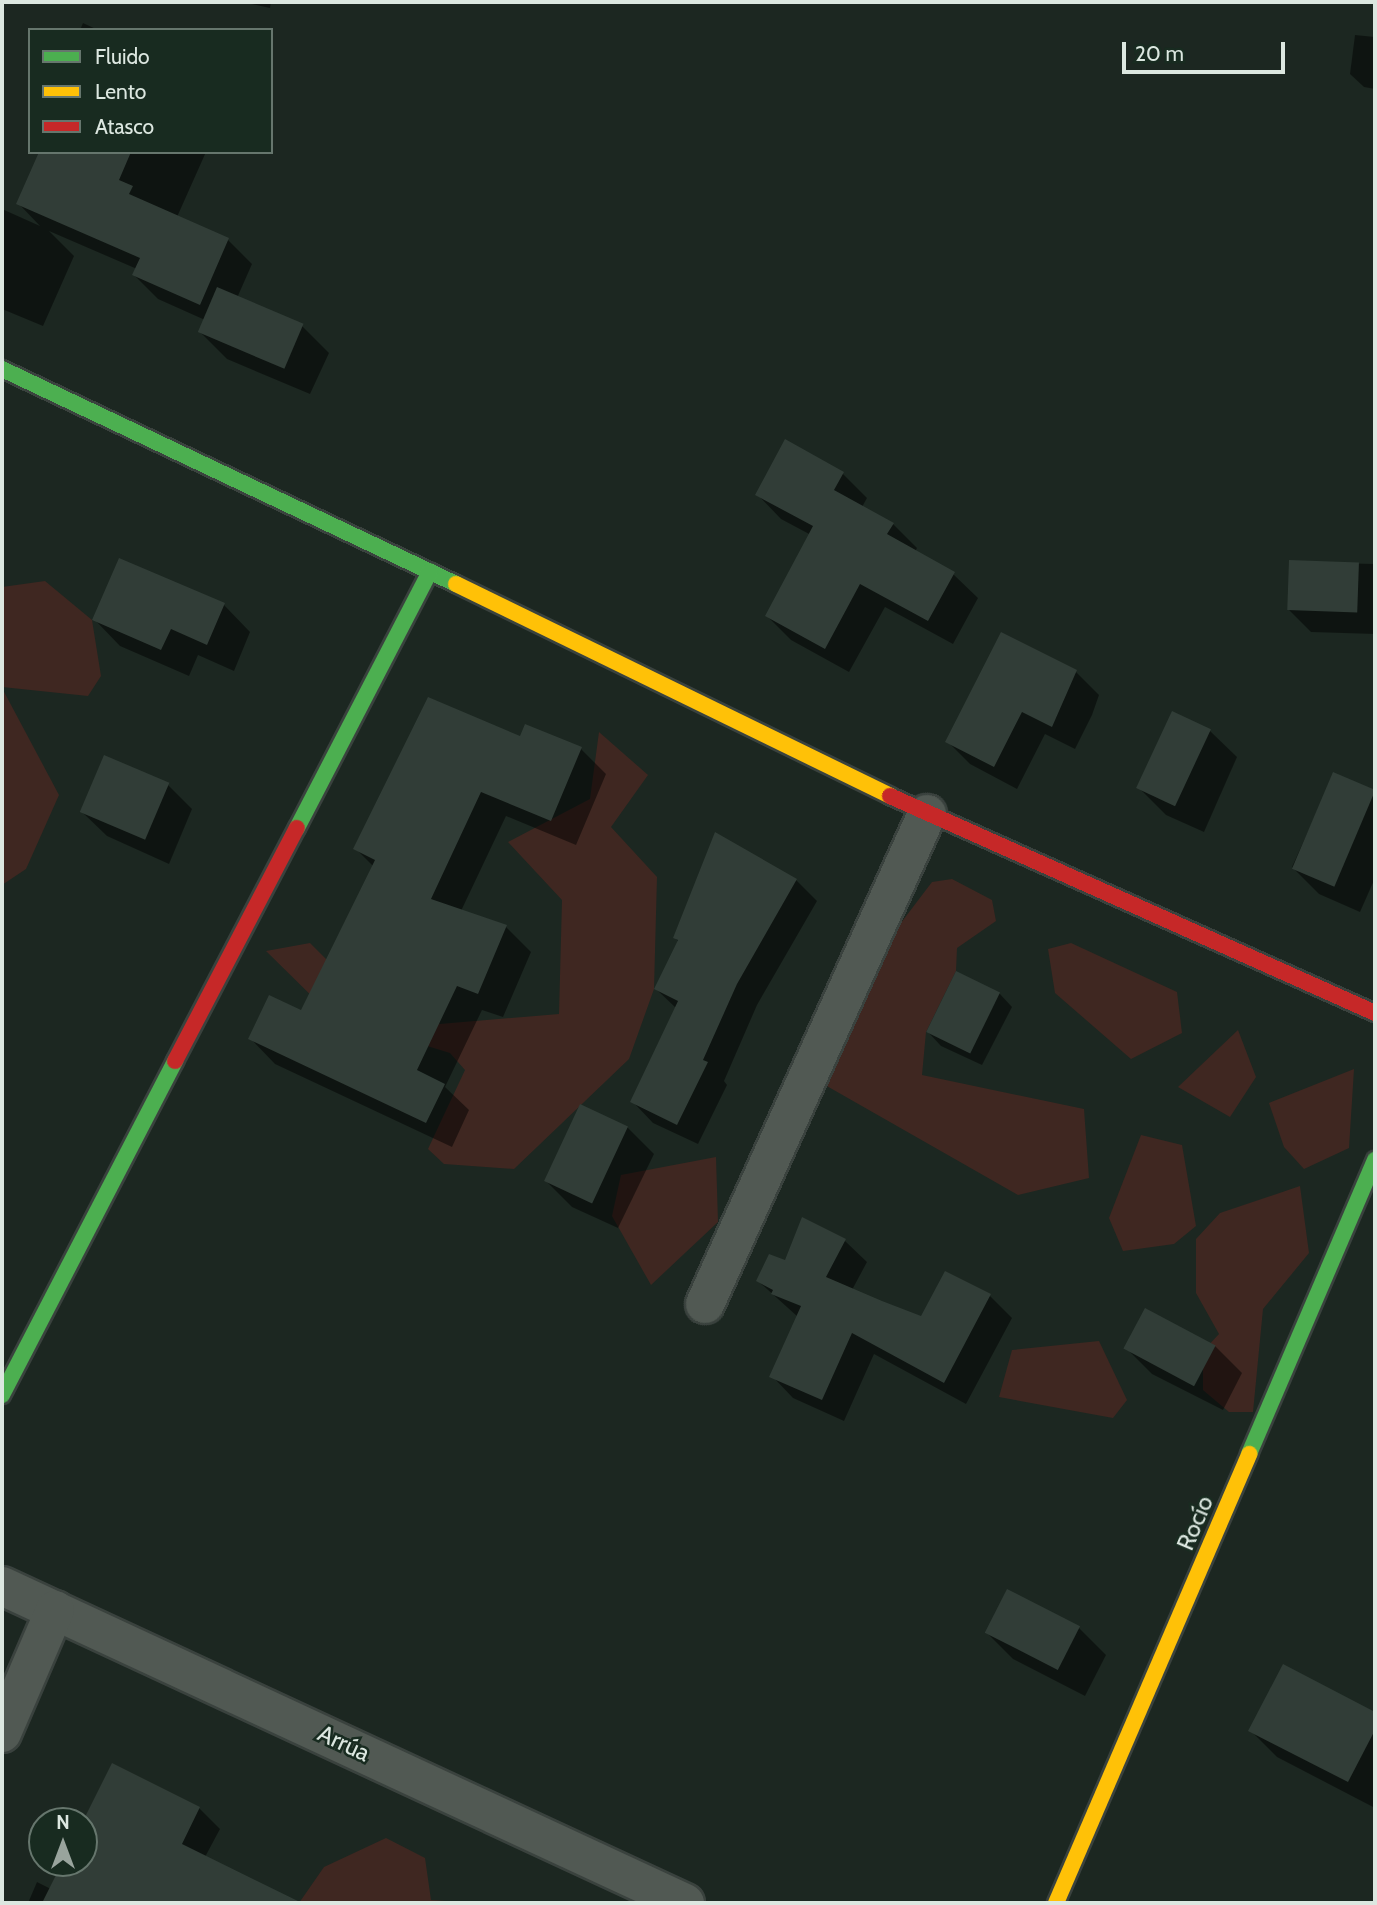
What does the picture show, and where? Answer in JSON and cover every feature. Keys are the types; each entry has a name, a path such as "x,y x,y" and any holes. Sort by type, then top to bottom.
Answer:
{"street":[{"path":"2,369 430,571 927,814 1375,1013"},
{"path":"2,1395 430,571"},
{"path":"705,1304 927,814"},
{"name":"Rocío","path":"1056,1903 1375,1160"},
{"name":"Arrúa","path":"2,1586 685,1903"},
{"path":"2,1733 54,1610"}],"shaded area":[{"path":"45,581 92,620 101,676 88,696 2,687 2,587"},
{"path":"2,688 59,795 26,869 2,885"},
{"path":"599,732 648,775 611,827 657,877 654,989 629,1059 514,1169 444,1164 428,1149 465,1070 450,1053 333,1017 266,951 310,943 326,959 440,1024 559,1014 562,900 508,842 590,799"},
{"path":"952,879 992,900 996,921 957,948 956,971 926,1032 922,1075 1084,1109 1089,1178 1018,1195 825,1085 875,957 932,882"},
{"path":"1071,943 1177,992 1182,1033 1131,1059 1055,993 1048,949"},
{"path":"1238,1030 1256,1077 1230,1117 1178,1087"},
{"path":"1354,1069 1349,1148 1304,1169 1284,1147 1269,1103"},
{"path":"1141,1135 1182,1145 1196,1226 1174,1244 1123,1251 1109,1218"},
{"path":"716,1157 718,1222 651,1285 612,1216 621,1175"},
{"path":"1300,1186 1309,1253 1263,1309 1253,1412 1229,1412 1203,1390 1203,1351 1219,1334 1196,1293 1196,1239 1220,1213"},
{"path":"1099,1341 1127,1400 1113,1418 999,1397 1012,1350"},
{"path":"386,1838 425,1858 431,1900 476,1903 299,1903 324,1867"}],"building":[{"path":"38,154 130,154 119,180 133,186 129,194 229,238 200,305 132,275 140,258 16,204"},
{"path":"217,287 304,324 284,369 198,332"},
{"path":"785,439 844,472 834,490 894,523 887,534 955,572 928,621 860,584 825,649 765,616 813,526 755,495"},
{"path":"119,558 225,603 207,645 171,629 161,650 92,620"},
{"path":"1289,560 1359,562 1357,612 1287,610"},
{"path":"1001,632 1077,670 1052,727 1022,712 994,767 945,742"},
{"path":"428,697 520,736 525,724 582,747 551,821 481,792 431,899 507,925 478,994 457,986 417,1070 445,1084 426,1123 248,1039 269,995 301,1010 375,860 353,849"},
{"path":"1172,711 1211,729 1175,806 1136,788"},
{"path":"104,755 169,783 145,840 80,812"},
{"path":"1333,772 1375,790 1334,887 1292,869"},
{"path":"715,832 797,879 737,984 703,1060 708,1062 677,1125 630,1102 678,1001 654,989 678,940 673,938"},
{"path":"956,971 1000,992 970,1054 926,1032"},
{"path":"580,1104 628,1126 592,1203 544,1181"},
{"path":"802,1217 846,1239 826,1277 882,1301 921,1316 945,1271 991,1294 944,1383 852,1333 822,1400 769,1377 801,1306 771,1294 773,1290 756,1281 769,1254 785,1260"},
{"path":"1145,1308 1216,1346 1194,1386 1123,1349"},
{"path":"1007,1589 1080,1626 1058,1670 985,1633"},
{"path":"1283,1664 1375,1712 1375,1730 1348,1782 1248,1731"},
{"path":"112,1763 200,1807 182,1844 302,1903 42,1903 55,1877 98,1877 98,1807 90,1807"}],"traffic: fast":[{"path":"2,369 456,584"},
{"path":"297,828 430,571"},
{"path":"2,1395 175,1061"},
{"path":"1249,1454 1375,1160"}],"traffic: slow":[{"path":"456,584 890,796"},
{"path":"1056,1903 1249,1454"}],"traffic: jam":[{"path":"890,796 1375,1013"},
{"path":"175,1061 297,828"}]}
